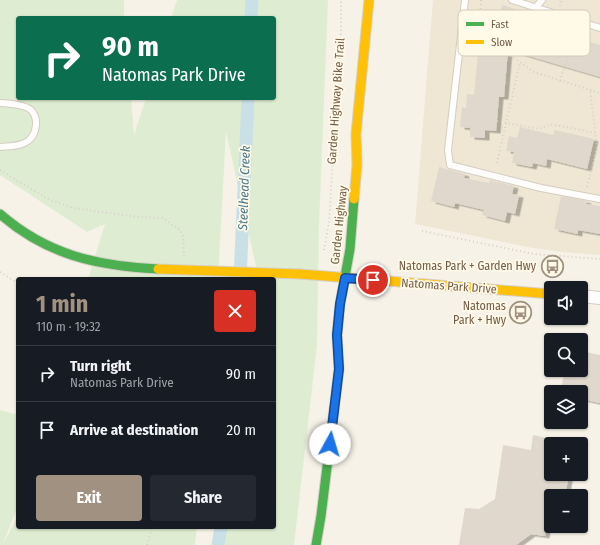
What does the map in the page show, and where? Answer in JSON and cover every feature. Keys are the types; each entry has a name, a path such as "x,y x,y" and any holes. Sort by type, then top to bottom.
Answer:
{"street":[{"name":"Garden Highway","path":"316,545 327,473 339,369 337,335 340,304 350,249 356,165 356,134 370,0"},
{"name":"Natomas Park Drive","path":"0,214 22,232 48,246 75,256 134,268 300,274 544,293"},
{"path":"588,297 600,298"}],"lane":[{"path":"464,10 465,0"},
{"path":"512,0 545,10"},
{"path":"536,7 542,0"},
{"path":"590,25 600,28"},
{"path":"459,56 448,150 450,165 541,188 600,199"},
{"path":"0,103 12,104 30,109 36,118 36,128 28,141 14,146 0,147"}],"path":[{"name":"Garden Highway Bike Trail","path":"324,250 329,222 341,30 341,0"},
{"path":"480,10 481,0"},
{"path":"511,56 534,72 600,93"},
{"path":"560,81 568,56"},
{"path":"497,163 520,62"},
{"path":"585,196 597,147 590,90"},
{"path":"497,121 539,129 550,124 595,133"},
{"path":"0,170 50,200 74,208 138,217 163,218 180,230 183,236 184,257"},
{"path":"422,231 534,254 600,260"},
{"path":"0,272 16,282"},
{"path":"147,545 151,529"}],"shaded area":[{"path":"433,0 600,0 600,255 533,248 415,224"}],"green space":[{"path":"0,0 124,0 124,16 16,16 16,100 131,100 134,135 145,100 276,100 276,16 172,16 177,0 328,0 319,225 317,345 294,545 218,545 222,529 276,529 276,277 270,277 257,271 226,132 218,277 89,277 105,224 87,232 0,175"},
{"path":"0,410 16,414 16,510 3,544 16,520 16,529 197,529 195,545 0,545"}],"building":[{"path":"502,5 518,10 500,10"},
{"path":"590,42 600,45 600,77 528,56 590,56"},
{"path":"478,56 507,56 504,97 499,97 496,131 485,130 485,138 470,137 470,128 460,127 462,107 466,108 467,94 474,95"},
{"path":"520,127 553,135 555,130 594,139 587,169 547,159 546,166 533,163 532,167 512,163 514,152 506,151 509,136 517,138"},
{"path":"439,167 465,174 464,178 489,183 490,180 514,186 512,194 519,195 515,214 507,212 505,221 482,215 484,210 455,203 454,207 431,201"},
{"path":"561,196 587,201 586,204 600,206 600,234 578,230 578,234 554,229"},
{"path":"588,352 600,355 600,403 588,400 588,385 562,385 563,377 588,377"},
{"path":"533,435 544,437 544,481 568,481 566,489 544,489 545,536 531,534 516,545 459,545 465,508 479,509 495,499 503,445 531,450"}],"waterway":[{"name":"Steelhead Creek","path":"251,16 252,0"},
{"name":"Steelhead Creek","path":"240,277 248,100"},
{"name":"Steelhead Creek","path":"218,545 221,529"}],"traffic: fast":[{"path":"316,545 321,516 339,369 337,335 340,304 350,249 354,199"},
{"path":"0,214 18,228 36,239 55,249 74,256 114,265 158,269"}],"traffic: slow":[{"path":"354,199 357,165 356,134 369,0"},
{"path":"158,269 300,274"},
{"path":"300,274 544,293"}],"place":[{"name":"Natomas Park + Garden Hwy","path":"552,266"},
{"name":"Natomas Park + Hwy","path":"521,313"}],"route":[{"path":"330,444 339,369 337,335 340,304 345,278 373,280"}]}
